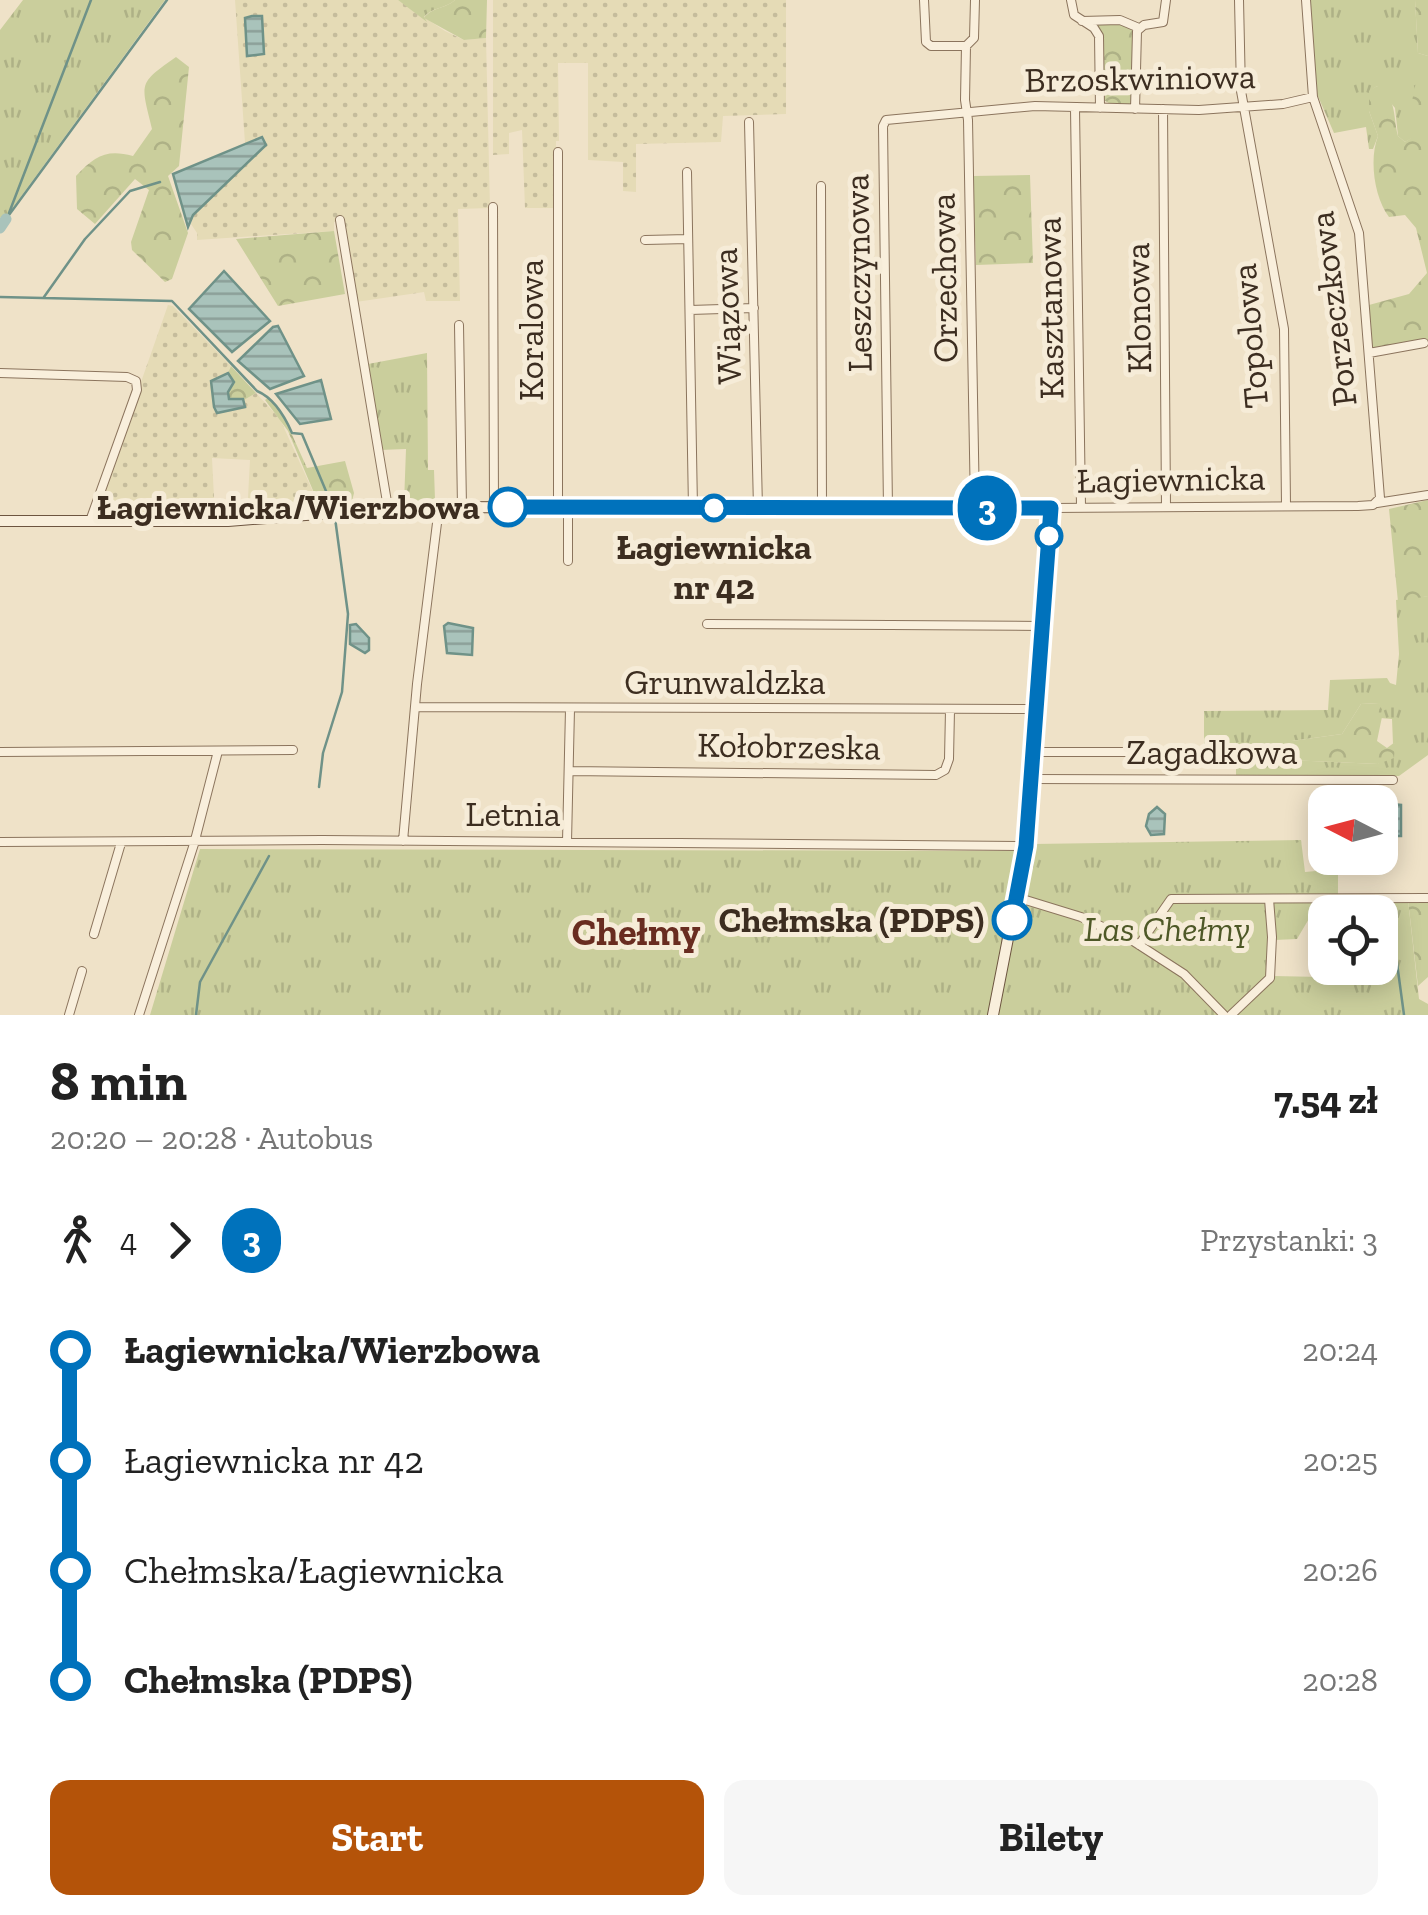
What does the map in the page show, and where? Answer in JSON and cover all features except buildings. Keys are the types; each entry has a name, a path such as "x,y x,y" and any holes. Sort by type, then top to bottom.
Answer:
{"street":[{"path":"924,0 926,42 931,46 966,46"},
{"name":"Orzechowa","path":"974,0 974,38 966,46 975,508"},
{"path":"1071,0 1074,16 1094,28 1101,43 1100,108"},
{"path":"1082,21 1120,20 1139,28 1163,22 1166,0"},
{"name":"Topolowa","path":"1239,0 1244,105 1282,312 1286,505"},
{"name":"Porzeczkowa","path":"1306,0 1313,97 1359,233 1379,500"},
{"path":"1135,109 1139,28"},
{"name":"Brzoskwiniowa","path":"968,114 1036,106 1163,109 1284,104 1313,97"},
{"name":"Kasztanowa","path":"1075,109 1080,506"},
{"name":"Klonowa","path":"1163,109 1166,506"},
{"name":"Leszczynowa","path":"888,508 883,126 888,119 968,114"},
{"name":"Wiązowa","path":"750,122 758,508"},
{"name":"Koralowa","path":"558,152 563,508 568,561"},
{"path":"687,172 693,508"},
{"path":"821,186 822,508"},
{"path":"493,207 494,507"},
{"path":"340,220 388,508"},
{"path":"645,240 688,239"},
{"path":"690,310 754,308"},
{"path":"459,325 462,507"},
{"path":"1368,353 1424,343"},
{"path":"0,373 126,377 136,381 138,390 90,521"},
{"name":"Łagiewnicka","path":"0,521 228,521 439,507 1286,505 1428,494"},
{"path":"403,841 439,507"},
{"path":"993,1015 1026,846 1051,508"},
{"path":"706,624 1042,626"},
{"name":"Grunwaldzka","path":"415,707 1036,709"},
{"path":"568,842 570,709"},
{"name":"Kołobrzeska","path":"569,771 936,774 945,770 949,759 950,710"},
{"path":"0,752 294,750"},
{"path":"139,1015 194,844 218,751"},
{"path":"1033,752 1202,752"},
{"name":"Zagadkowa","path":"1031,779 1393,780"},
{"name":"Letnia","path":"0,842 1026,846"},
{"path":"94,934 121,843"},
{"path":"1016,898 1096,923 1139,945 1194,983 1227,1015 1270,978 1272,937 1268,899"},
{"path":"1398,898 1428,898"},
{"path":"1139,945 1171,899 1308,899"},
{"path":"69,1015 82,971"}],"shaded area":[{"path":"235,0 398,0 464,40 486,38 490,208 458,209 460,301 426,301 424,292 356,302 343,222 334,222 334,231 197,240 191,224 193,215 266,145 262,137 245,143"},
{"path":"493,0 786,0 786,114 723,116 721,142 636,144 636,192 623,191 623,162 588,160 588,63 558,63 555,208 525,208 522,130 509,133 509,154 493,155"},
{"path":"168,305 231,366 228,373 221,375 245,406 244,400 256,393 280,419 320,507 247,516 250,460 212,458 215,517 94,516"}],"green space":[{"path":"23,0 165,0 3,221 0,30"},
{"path":"398,0 455,0 427,14 427,22"},
{"path":"455,0 487,0 486,38 464,40 424,18"},
{"path":"1310,0 1415,0 1418,53 1428,56 1428,77 1412,138 1405,142 1398,136 1395,108 1377,86 1369,92 1369,111 1378,136 1373,149 1369,149 1366,127 1334,133 1314,78"},
{"path":"1415,0 1428,0 1428,56 1418,53"},
{"path":"1095,26 1132,28 1132,105 1114,106 1102,99 1103,45"},
{"path":"176,57 189,67 179,166 168,176 188,233 172,279 165,282 132,250 131,242 149,190 135,179 95,224 77,209 76,176 102,156 133,156 152,129 145,86 154,73"},
{"path":"1417,77 1428,77 1428,344 1426,339 1372,351 1369,305 1409,294 1427,273 1416,228 1405,215 1389,217 1380,199 1374,166 1378,136 1369,111 1369,91 1377,86 1388,95 1398,136 1405,142 1411,138 1407,125"},
{"path":"1030,175 1033,263 976,265 973,176"},
{"path":"334,231 345,294 278,306 236,239"},
{"path":"427,353 428,470 434,470 435,500 404,503 406,449 380,450 368,364"},
{"path":"231,366 256,393 244,400 229,399 234,382 228,373"},
{"path":"269,397 284,417 307,468 345,461 354,493 352,501 329,506 317,500 288,431 265,400"},
{"path":"1428,500 1428,596 1398,602 1389,509"},
{"path":"1428,596 1428,755 1399,776 1236,778 1236,755 1204,755 1204,711 1328,710 1330,680 1387,678 1396,685 1396,600","holes":["1379,703 1380,718 1392,719 1395,743 1378,764 1289,760 1292,741 1342,734 1361,704"]},
{"path":"1379,703 1383,712 1377,741 1387,748 1395,742 1394,758 1378,764 1288,760 1285,746 1292,741 1342,734 1361,704"},
{"name":"Las Chełmy","path":"1301,840 1305,872 1338,875 1338,895 1308,895 1308,920 1297,939 1275,940 1274,976 1308,977 1308,985 1398,985 1398,901 1408,900 1419,999 1428,1004 1428,1015 150,1015 200,849 1018,851 1033,844"},
{"path":"1408,900 1428,900 1428,977 1418,986"}],"water":[{"path":"262,16 264,54 247,56 245,18"},
{"path":"262,137 266,145 193,215 188,227 173,174"},
{"path":"224,271 270,321 232,352 189,309"},
{"path":"278,326 304,376 270,389 238,361"},
{"path":"228,373 234,382 229,399 243,399 245,407 217,413 211,381"},
{"path":"321,380 331,419 300,424 276,394"},
{"path":"448,623 473,628 472,655 447,653 444,626"},
{"path":"356,624 369,638 369,650 365,653 350,644 350,625"},
{"path":"1398,805 1401,805 1398,836"},
{"path":"1157,807 1165,814 1164,834 1151,835 1146,826 1149,814"}],"waterway":[{"path":"9,213 91,0"},
{"path":"6,219 167,0"},
{"path":"44,297 85,239 130,191 160,182"},
{"path":"0,228 6,219"},
{"path":"0,297 172,301 257,391 274,403 292,433 302,434 334,510"},
{"path":"319,787 323,753 342,692 348,614 335,518"},
{"path":"196,1015 200,982 269,856"},
{"path":"1398,971 1404,1015"}],"bus line":[{"name":"3","path":"508,507 1051,508 1026,846 1012,920"}],"place":[{"name":"Łagiewnicka/Wierzbowa","path":"508,507"},
{"name":"Łagiewnicka nr 42","path":"714,508"},
{"name":"Chełmska (PDPS)","path":"1012,920"}],"district":[{"name":"Chełmy","path":"636,932"}]}
